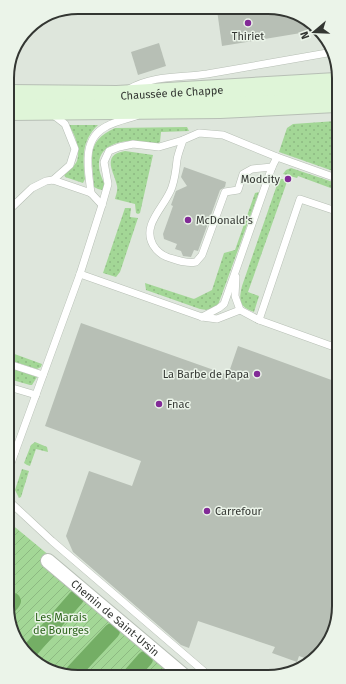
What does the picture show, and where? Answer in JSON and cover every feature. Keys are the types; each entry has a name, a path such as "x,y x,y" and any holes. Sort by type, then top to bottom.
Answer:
{"main road":[{"name":"Chaussée de Chappe","path":"14,95 117,96 332,83"},
{"name":"Chaussée de Chappe","path":"14,110 220,108 332,102"}],"street":[{"name":"Chemin de Saint-Ursin","path":"48,561 177,670"}],"lane":[{"path":"117,96 148,80 205,74 327,53"},
{"path":"91,193 87,163 88,150 93,136 106,126 158,109"},
{"path":"48,110 65,124 75,149 70,165 53,180"},
{"path":"14,446 36,396 80,274 108,184 104,162 109,152 119,147 133,144 160,147 199,133 223,135 332,177"},
{"path":"183,140 177,161 176,177 169,197 153,220 150,239 154,247 163,255 188,264 196,262 202,255 225,192 238,190 243,174 252,169 272,168"},
{"path":"202,317 224,304 272,168 278,157"},
{"path":"14,205 32,188 46,181 53,180 91,193 102,205"},
{"path":"259,320 300,199 332,210"},
{"path":"236,269 235,296 240,310 259,320 332,346"},
{"path":"80,274 202,317 217,319 240,310"},
{"path":"14,366 43,375"},
{"path":"14,389 36,396"},
{"path":"14,506 52,541 202,670"}],"green space":[{"path":"332,121 332,171 279,152 287,128 293,124"},
{"path":"68,125 98,125 92,131 84,150 85,179 83,183 65,177 64,174 71,169 78,157 77,142"},
{"path":"187,127 189,131 161,132 160,142 157,143 129,141 116,143 106,149 102,154 99,166 101,176 106,187 102,190 94,187 92,152 98,139 105,133 115,128"},
{"path":"125,151 153,155 140,213 138,214 136,213 135,204 115,199 117,188 111,160 117,153"},
{"path":"291,168 332,182 332,189 298,176 297,178 283,174 286,170"},
{"path":"279,179 288,179 248,292 259,296 254,312 242,305 240,299 241,291"},
{"path":"259,192 218,305 210,309 200,309 146,290 145,283 194,299 212,290 224,253 235,250 255,193"},
{"path":"125,208 131,208 130,217 138,218 120,272 116,277 103,273"},
{"path":"14,354 42,364 41,367 37,369 14,362"},
{"path":"14,369 37,377 32,385 14,380"},
{"path":"35,442 47,447 48,452 36,449 30,466 24,463 31,445"},
{"path":"22,469 29,471 21,497 19,498 15,490"},
{"name":"Les Marais de Bourges","path":"14,526 188,670 78,670 61,668 39,657 27,645 17,627 15,619"}],"building":[{"name":"Thiriet","path":"218,14 281,15 297,21 311,31 222,46"},
{"path":"159,43 166,66 138,75 131,52"},
{"name":"McDonald's","path":"184,167 226,182 225,187 220,190 198,251 194,250 191,257 183,256 181,251 175,249 177,244 164,239 163,234 173,206 171,205 176,191 187,186 181,177"},
{"name":"Carrefour","path":"81,323 228,375 238,346 332,380 332,611 327,631 319,645 305,658 299,656 297,662 272,653 275,647 198,621 189,648 181,645 73,552 66,536 89,471 132,486 141,461 45,426"}],"waterway":[{"path":"31,649 76,598"},
{"path":"76,670 112,631"},
{"path":"135,670 145,659"}],"place":[{"name":"Thiriet","path":"248,23"},
{"name":"Modcity","path":"288,179"},
{"name":"McDonald's","path":"188,220"},
{"name":"La Barbe de Papa","path":"257,374"},
{"name":"Fnac","path":"159,404"},
{"name":"Carrefour","path":"207,511"}]}
